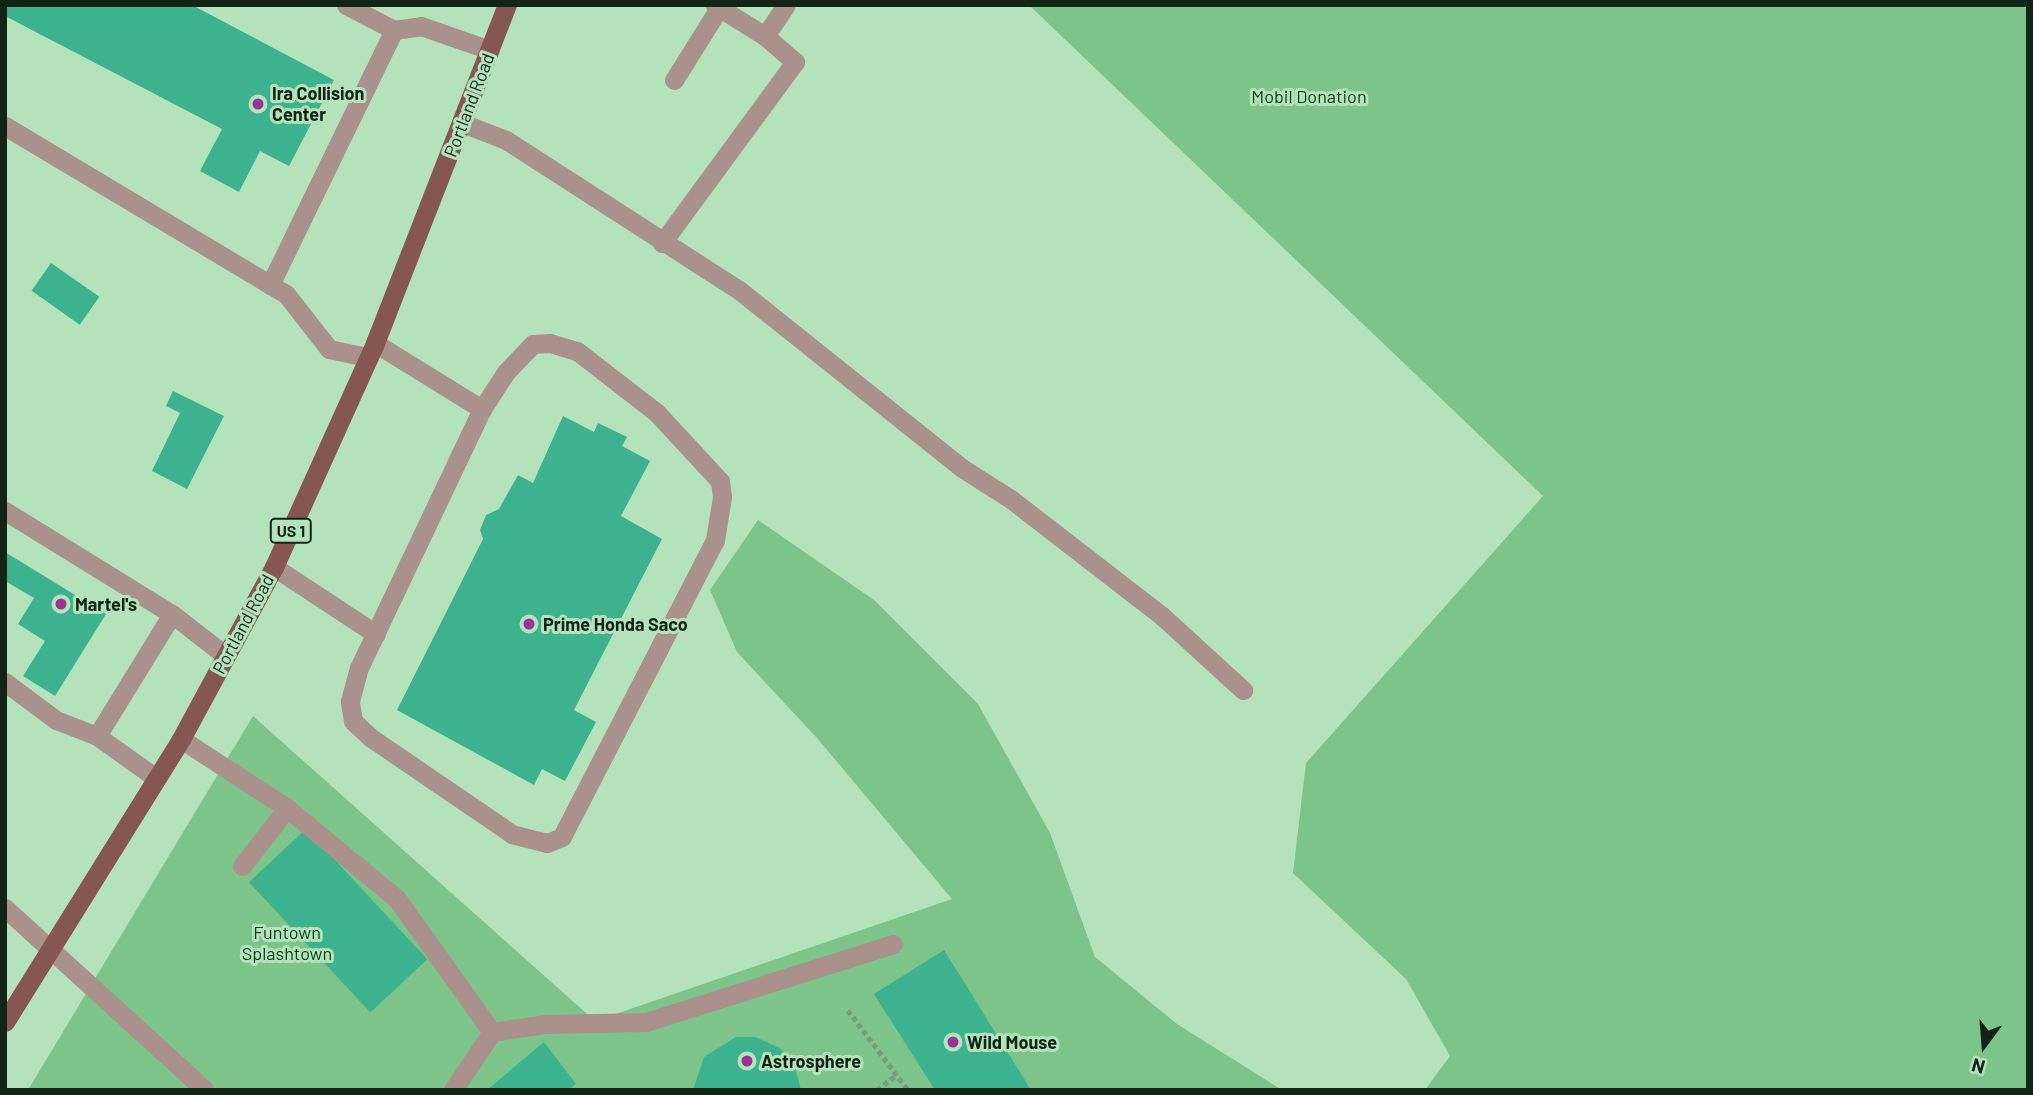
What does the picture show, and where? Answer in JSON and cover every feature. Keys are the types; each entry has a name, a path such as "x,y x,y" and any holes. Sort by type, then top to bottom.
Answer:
{"main road":[{"name":"Portland Road","path":"5,1022 181,738 274,567 371,350 507,5"}],"street":[{"path":"346,5 394,30 421,26 490,50"},
{"path":"765,36 786,5"},
{"path":"662,243 796,62 765,36 717,6 674,80"},
{"path":"270,285 394,30"},
{"path":"462,123 506,140 662,243 739,290 962,468 1012,500 1162,616 1243,690"},
{"path":"5,126 286,294 329,349 371,350 482,410"},
{"path":"550,343 577,351 656,412 720,481 722,509 715,540 562,837 547,843 512,834 354,721 350,701 376,634 482,410 506,372 533,345 550,343"},
{"path":"5,511 172,614 226,656"},
{"path":"274,567 376,634"},
{"path":"97,736 172,614"},
{"path":"5,682 56,720 97,736 156,778"},
{"path":"181,738 287,808 397,899 492,1032"},
{"path":"242,866 287,808"},
{"path":"5,908 51,946 205,1090"},
{"path":"453,1090 492,1032 546,1024 646,1022 893,944"}],"path":[{"path":"848,1010 908,1090"},
{"path":"877,1090 896,1075"}],"green space":[{"name":"Mobil Donation","path":"1029,5 2028,5 2028,1090 1425,1090 1450,1056 1406,979 1293,873 1306,763 1543,496"},
{"name":"Funtown Splashtown","path":"758,520 874,600 978,704 1050,833 1095,957 1177,1024 1282,1090 28,1090 253,716 595,1021 952,899 817,738 737,652 710,590"}],"building":[{"path":"5,5 192,5 334,80 289,166 260,151 239,192 200,171 222,129 5,16"},
{"path":"51,263 99,297 80,325 31,291"},
{"path":"173,391 224,416 187,489 152,471 180,413 166,406"},
{"name":"Prime Honda Saco","path":"563,416 594,432 598,423 627,437 622,446 650,461 621,516 662,539 574,710 596,722 565,781 542,769 534,785 397,710 483,539 480,530 486,515 499,509 518,475 533,483"},
{"path":"5,552 106,614 55,696 23,676 45,641 18,624 34,598 5,581"},
{"path":"306,829 427,959 370,1012 249,882"},
{"name":"Wild Mouse","path":"944,950 1031,1090 935,1090 874,994"},
{"name":"Astrosphere","path":"736,1037 755,1037 780,1048 794,1064 801,1090 693,1090 704,1057"},
{"path":"544,1042 576,1084 569,1090 487,1090"}],"place":[{"name":"Ira Collision Center","path":"258,104"},
{"name":"Martel's","path":"61,604"},
{"name":"Prime Honda Saco","path":"529,624"},
{"name":"Wild Mouse","path":"953,1042"},
{"name":"Astrosphere","path":"747,1061"}]}
